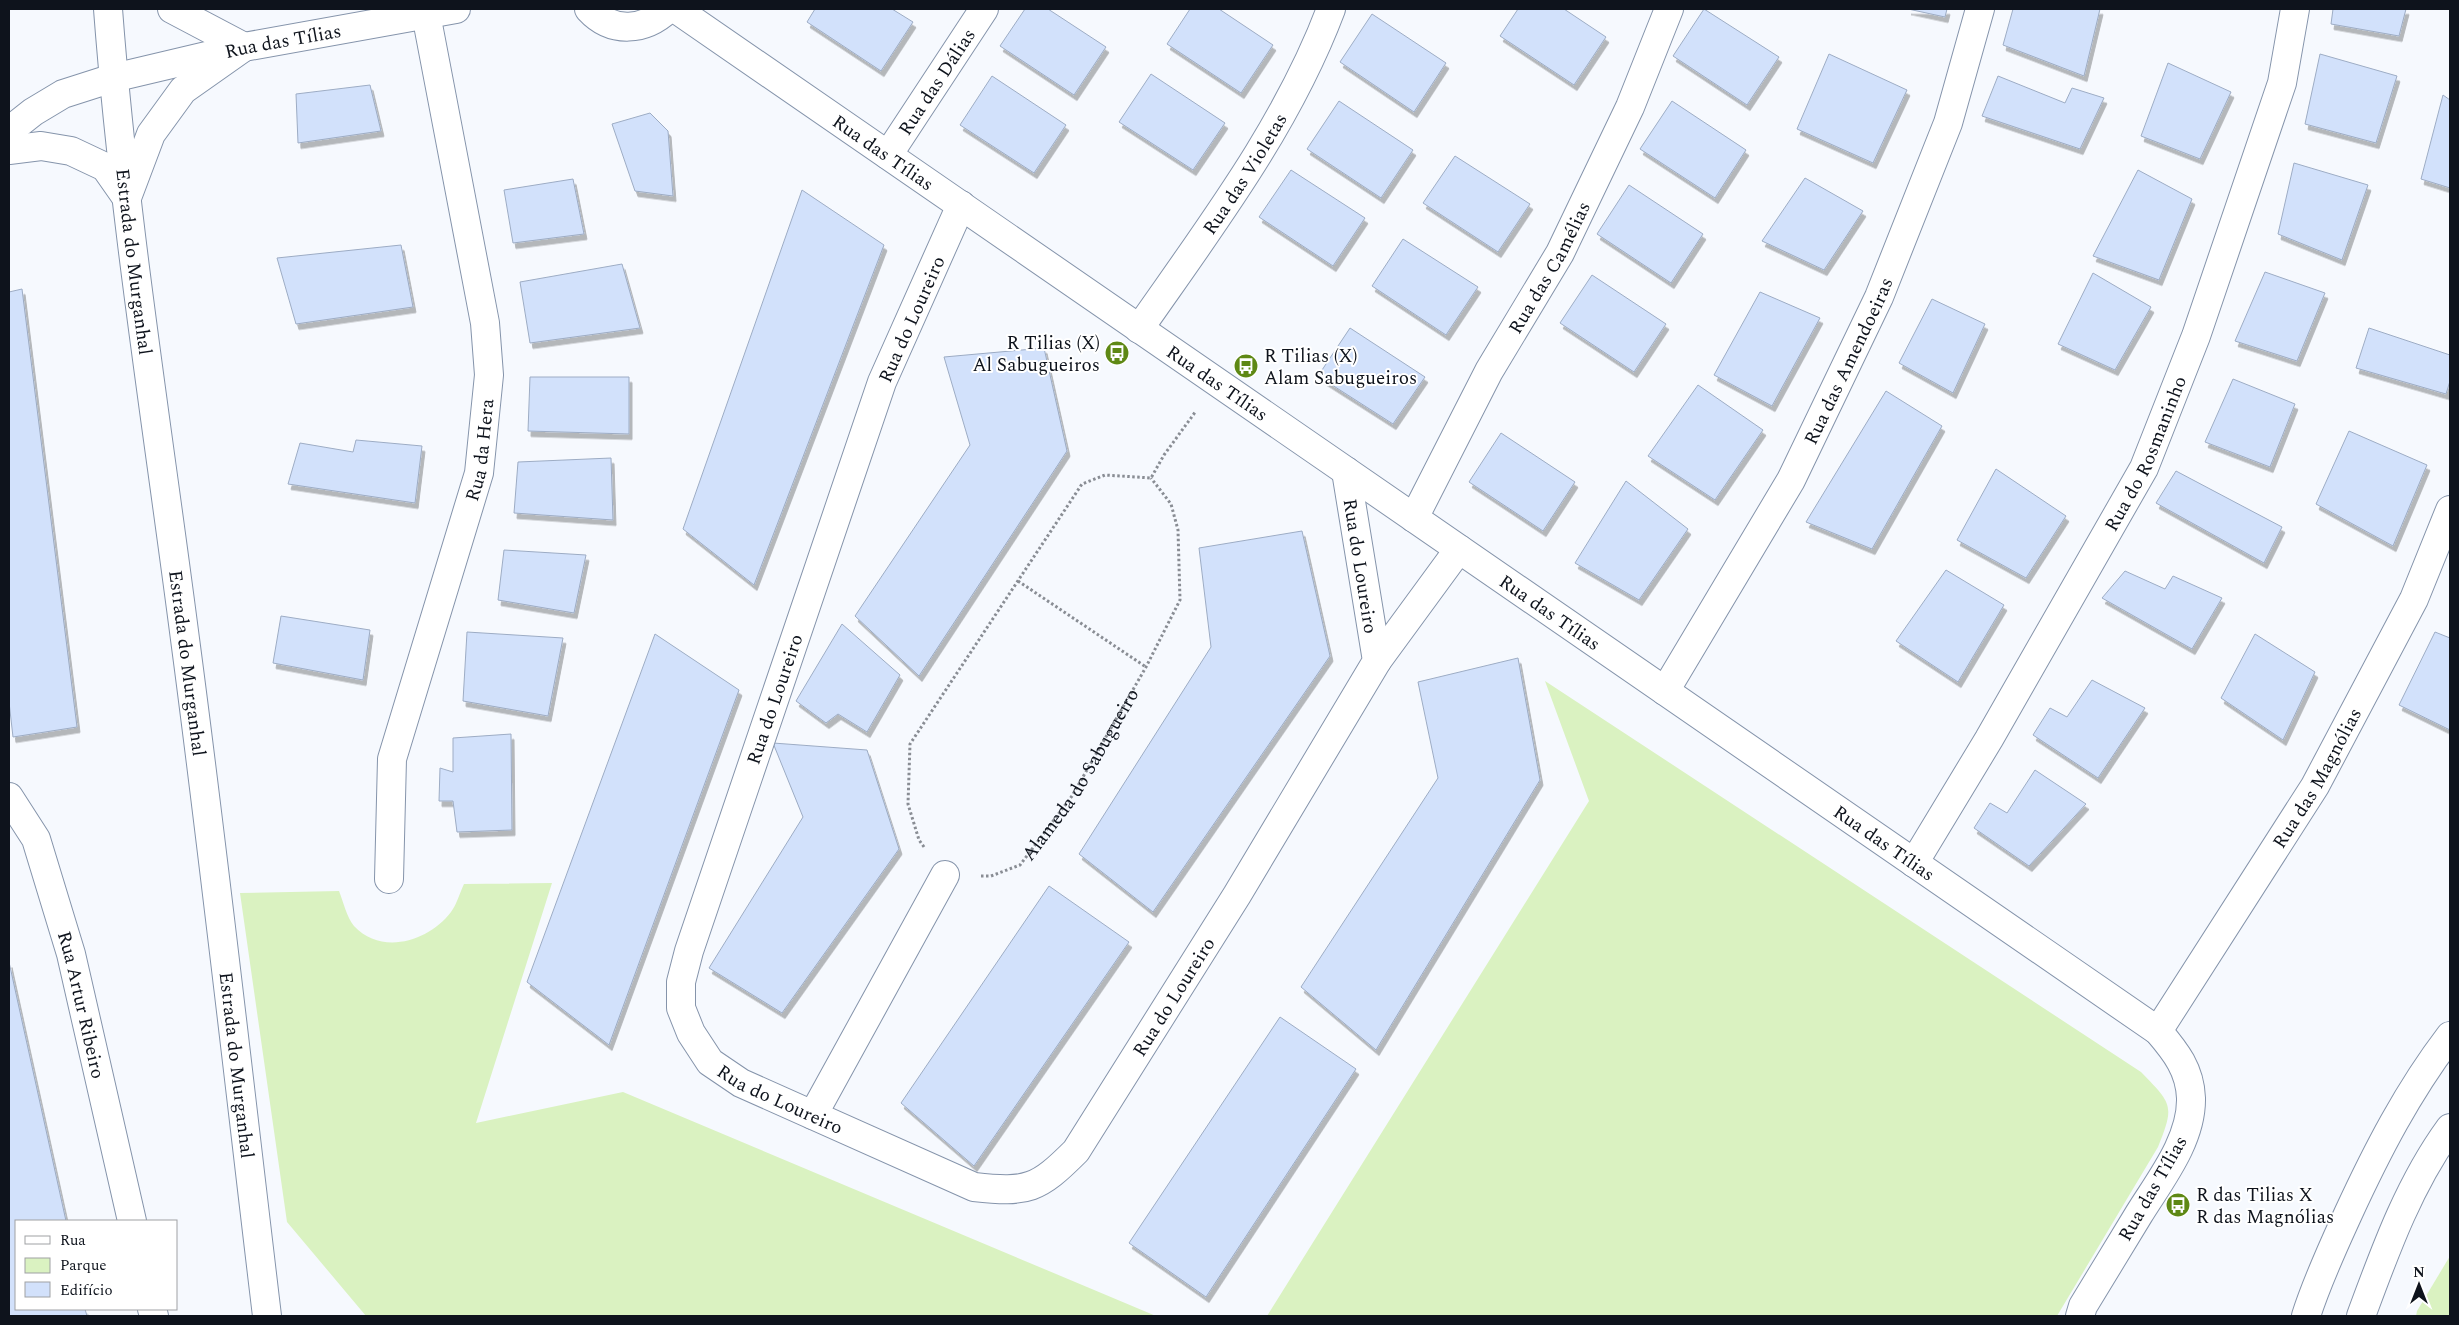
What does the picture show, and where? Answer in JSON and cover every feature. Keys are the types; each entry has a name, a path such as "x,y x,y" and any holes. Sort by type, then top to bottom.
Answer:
{"street":[{"name":"Estrada do Murganhal","path":"108,9 113,78 126,198 186,643 267,1316"},
{"path":"126,198 151,134 183,90 244,47 172,9"},
{"name":"Rua das Tílias","path":"9,131 33,112 63,94 113,78 244,47 456,9"},
{"path":"589,9 595,16 610,24 626,27 644,25 659,18 668,9"},
{"name":"Rua das Tílias","path":"676,9 2158,1031 2179,1056 2188,1074 2191,1098 2187,1128 2173,1158 2083,1306 2080,1316"},
{"name":"Rua das Dálias","path":"888,155 984,9"},
{"name":"Rua das Violetas","path":"1139,329 1257,158 1319,41 1331,9"},
{"name":"Rua das Camélias","path":"1414,518 1490,371 1560,253 1630,107 1669,9"},
{"name":"Rua das Amendoeiras","path":"1665,691 1791,480 1879,297 1948,123 1980,9"},
{"name":"Rua do Rosmaninho","path":"1914,863 1990,739 2144,468 2196,336 2282,83 2295,9"},
{"name":"Rua da Hera","path":"389,880 392,759 479,473 489,375 485,323 426,14"},
{"path":"9,150 41,146 71,151 105,167 126,198"},
{"name":"Rua do Loureiro","path":"961,205 882,382 702,909 681,982 681,1008 691,1034 710,1062 741,1083 974,1187 998,1190 1027,1188 1051,1176 1076,1151 1237,895 1377,660 1459,549"},
{"name":"Rua do Loureiro","path":"1346,471 1377,660"},
{"name":"Rua das Magnólias","path":"2158,1031 2315,786 2414,599 2450,510"},
{"name":"Rua Artur Ribeiro","path":"9,797 36,839 71,954 132,1220"},
{"path":"813,1115 945,875"},
{"path":"2306,1316 2338,1236 2370,1168 2408,1096 2450,1036"},
{"path":"2360,1316 2408,1198 2450,1128"}],"path":[{"path":"945,875 919,840 908,804 910,744 1082,484 1105,475 1151,478 1164,455 1217,382"},
{"name":"Alameda do Sabugueiro","path":"945,875 991,876 1020,865 1072,796 1146,667 1180,600 1178,530 1171,504 1151,478"},
{"name":"Alameda do Sabugueiro","path":"1018,581 1146,667"}],"green space":[{"path":"1545,681 2141,1072 2159,1091 2167,1106 2168,1113 2167,1122 2158,1147 2057,1316 1267,1316 1589,801"},
{"path":"552,883 476,1123 623,1092 1156,1316 366,1316 287,1222 240,893 339,891 347,914 354,926 365,935 378,941 391,942 405,941 418,937 442,922 453,909 464,884"},
{"path":"2450,1256 2450,1316 2416,1316 2417,1311"}],"building":[{"path":"815,9 892,9 913,22 881,71 807,22"},
{"path":"1025,9 1048,9 1106,47 1074,95 1000,46"},
{"path":"1190,9 1219,9 1273,45 1241,93 1167,44"},
{"path":"1518,9 1564,9 1606,37 1574,85 1500,36"},
{"path":"1704,9 1779,57 1747,105 1673,56"},
{"path":"1908,9 1947,9 1945,17"},
{"path":"2013,9 2100,9 2084,76 2003,45"},
{"path":"2333,9 2406,9 2399,36 2331,24"},
{"path":"1372,14 1446,63 1414,112 1340,62"},
{"path":"1829,54 1907,90 1873,163 1797,129"},
{"path":"2320,54 2397,76 2376,143 2305,124"},
{"path":"2168,63 2231,92 2200,159 2141,136"},
{"path":"1151,74 1225,123 1193,170 1119,122"},
{"path":"992,76 1066,125 1034,173 960,125"},
{"path":"1998,76 2065,103 2072,88 2104,98 2080,149 1982,116"},
{"path":"370,85 381,131 298,143 296,94"},
{"path":"2443,95 2450,100 2450,188 2421,179"},
{"path":"1339,101 1413,150 1381,198 1307,149"},
{"path":"1672,101 1746,150 1715,198 1640,149"},
{"path":"650,113 668,131 673,196 635,191 612,124"},
{"path":"1455,156 1530,204 1498,252 1423,203"},
{"path":"2294,163 2368,185 2342,260 2278,234"},
{"path":"1291,170 1365,218 1333,266 1259,217"},
{"path":"2138,170 2192,199 2159,280 2093,256"},
{"path":"1805,178 1863,211 1824,270 1762,241"},
{"path":"573,179 584,234 513,243 504,190"},
{"path":"1629,185 1703,234 1671,283 1597,234"},
{"path":"802,190 884,245 754,585 683,529"},
{"path":"1403,239 1478,287 1446,335 1372,286"},
{"path":"401,245 413,307 296,324 277,258"},
{"path":"622,264 640,328 530,343 520,282"},
{"path":"2265,272 2325,293 2297,361 2235,341"},
{"path":"2093,273 2151,307 2115,370 2058,344"},
{"path":"1592,275 1666,324 1634,372 1560,323"},
{"path":"22,289 77,727 13,737 9,702 9,292"},
{"path":"1760,292 1820,318 1772,406 1714,375"},
{"path":"1932,299 1985,324 1953,393 1899,363"},
{"path":"1350,328 1425,377 1393,424 1318,376"},
{"path":"2369,328 2450,355 2450,381 2446,394 2356,368"},
{"path":"1044,348 1067,451 919,676 855,616 970,445 944,357"},
{"path":"530,377 629,377 629,434 528,431"},
{"path":"2233,379 2295,404 2270,467 2205,442"},
{"path":"1698,385 1763,430 1715,500 1648,456"},
{"path":"1886,391 1942,426 1872,549 1806,522"},
{"path":"2349,431 2427,465 2393,546 2316,504"},
{"path":"1501,433 1575,482 1543,531 1469,482"},
{"path":"356,440 422,446 415,503 288,484 300,443 353,452"},
{"path":"611,458 613,520 514,513 518,462"},
{"path":"1996,469 2066,516 2026,578 1957,540"},
{"path":"2176,471 2282,527 2264,563 2156,503"},
{"path":"1626,481 1688,529 1639,600 1575,563"},
{"path":"1302,531 1330,656 1153,912 1079,854 1211,647 1199,548"},
{"path":"504,550 586,555 574,613 498,600"},
{"path":"1946,570 2004,605 1958,682 1896,641"},
{"path":"2125,571 2165,589 2173,576 2222,598 2192,649 2102,598"},
{"path":"281,616 370,630 363,680 273,663"},
{"path":"842,624 900,675 867,732 838,714 826,723 796,701"},
{"path":"467,632 563,638 548,716 463,701"},
{"path":"2435,632 2450,638 2450,730 2399,705"},
{"path":"655,634 739,690 609,1045 527,982"},
{"path":"2255,634 2315,672 2283,740 2221,698"},
{"path":"1518,658 1540,780 1376,1050 1301,987 1438,778 1418,682"},
{"path":"2092,680 2145,708 2098,778 2033,735 2050,708 2067,717"},
{"path":"511,734 512,830 457,832 453,801 439,801 440,768 453,772 453,738"},
{"path":"773,743 867,750 899,849 782,1013 709,968 803,817"},
{"path":"2035,770 2086,804 2029,866 1974,828 1990,803 2007,813"},
{"path":"1049,886 1129,942 974,1166 901,1103"},
{"path":"9,962 66,1220 15,1220 15,1310 85,1310 87,1316 9,1316"},
{"path":"1280,1017 1356,1069 1206,1297 1129,1243"}],"place":[{"name":"R Tilias (X) Al Sabugueiros","path":"1117,353"},
{"name":"R Tilias (X) Alam Sabugueiros","path":"1246,366"},
{"name":"R das Tilias X R das Magnólias","path":"2178,1205"}]}
